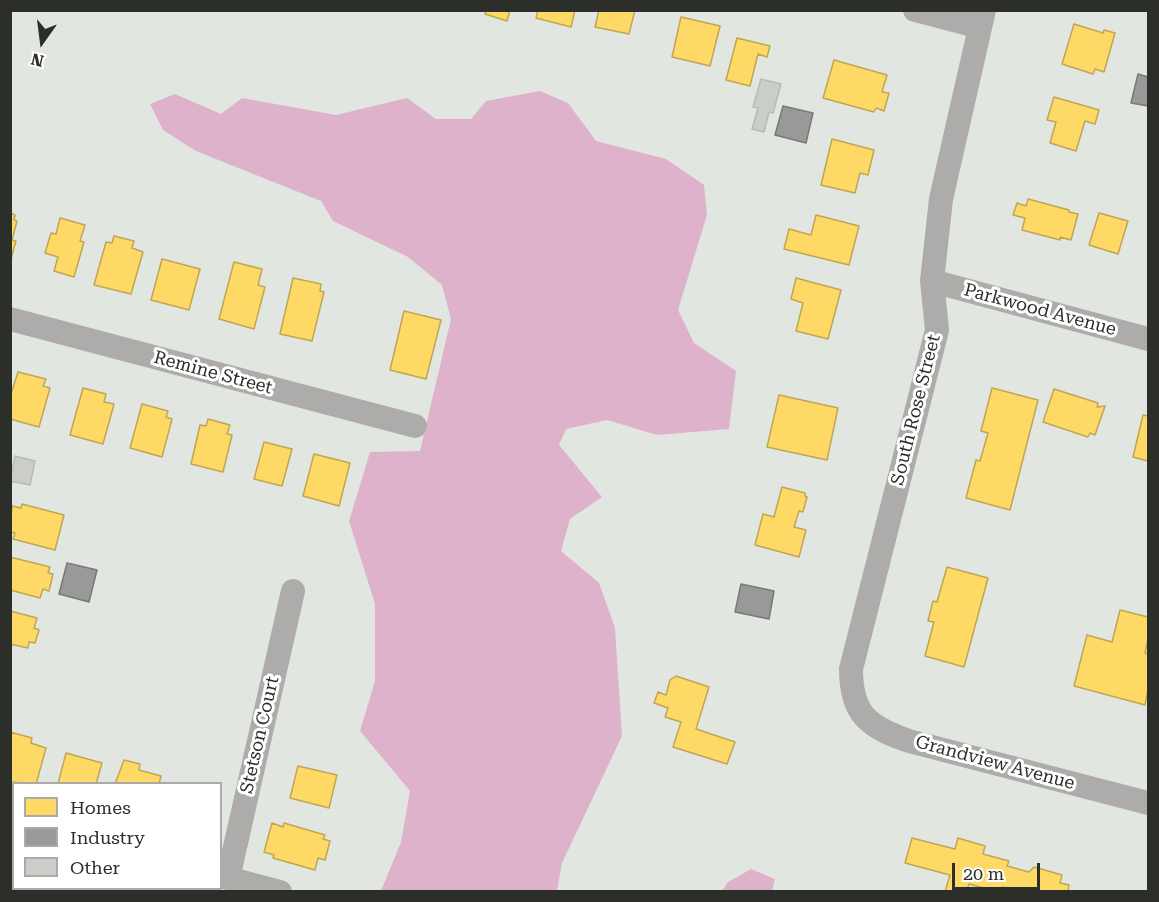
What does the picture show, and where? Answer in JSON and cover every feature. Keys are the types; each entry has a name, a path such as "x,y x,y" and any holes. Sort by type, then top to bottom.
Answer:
{"street":[{"path":"915,10 982,19"},
{"name":"South Rose Street","path":"856,700 851,686 851,669 937,330 932,281 941,199 982,19"},
{"name":"Parkwood Avenue","path":"932,281 1149,339"},
{"name":"Remine Street","path":"10,319 415,426"},
{"name":"Stetson Court","path":"224,877 293,591"},
{"name":"Grandview Avenue","path":"856,700 863,715 879,730 909,741 1149,803"},
{"path":"224,877 280,891"}],"shaded area":[{"path":"540,91 568,103 596,141 666,159 704,185 707,215 678,310 694,343 736,371 729,429 657,435 607,420 566,429 559,445 602,497 570,519 561,551 599,583 615,628 622,736 562,863 557,891 381,891 401,842 410,791 360,731 375,681 375,604 349,521 370,452 420,451 451,319 442,285 408,257 333,221 321,201 196,151 163,130 150,104 175,94 221,114 242,98 336,115 407,98 436,119 471,119 486,101"},
{"path":"751,869 775,879 772,891 722,891 728,882"}],"building: Homes":[{"path":"486,10 510,10 507,21 485,14"},
{"path":"538,10 575,10 571,27 536,18"},
{"path":"599,10 635,10 629,34 595,27"},
{"path":"681,17 720,26 710,66 672,57"},
{"path":"1074,24 1103,33 1104,30 1115,33 1104,72 1095,69 1093,74 1062,64"},
{"path":"737,38 770,46 767,57 758,54 750,86 726,80"},
{"path":"834,60 887,75 882,92 889,93 884,111 876,108 874,112 823,98"},
{"path":"1054,97 1099,110 1095,124 1085,121 1076,151 1050,143 1056,122 1047,120"},
{"path":"832,139 874,150 868,175 860,173 855,193 821,185"},
{"path":"1028,199 1078,214 1071,240 1060,237 1060,240 1022,230 1025,218 1013,215 1017,203 1026,206"},
{"path":"10,213 15,215 14,220 17,221 12,240 16,241 11,259"},
{"path":"1099,213 1128,221 1118,254 1089,245"},
{"path":"816,215 859,226 849,265 784,249 789,229 811,235"},
{"path":"60,218 85,225 80,241 84,242 74,277 54,271 58,257 45,253 51,233 56,234"},
{"path":"114,236 134,241 132,248 143,252 131,294 94,285 106,242 112,243"},
{"path":"162,259 200,269 189,310 151,300"},
{"path":"234,262 262,269 258,285 265,287 254,329 219,319"},
{"path":"293,278 321,284 320,291 324,292 312,341 280,334"},
{"path":"796,278 841,290 828,339 796,331 803,303 791,299"},
{"path":"404,311 441,320 426,379 390,370"},
{"path":"18,372 46,379 43,386 50,388 39,427 10,419 10,397"},
{"path":"83,388 106,394 104,402 114,404 103,444 70,435"},
{"path":"992,388 1038,400 1010,510 966,498 976,460 980,461 988,433 981,431"},
{"path":"1054,389 1098,403 1097,407 1105,406 1095,435 1090,433 1088,437 1043,422"},
{"path":"779,395 838,408 827,460 767,447"},
{"path":"142,404 168,411 166,417 172,419 162,457 130,448"},
{"path":"1143,415 1148,416 1148,461 1133,457"},
{"path":"208,419 230,425 227,434 232,435 223,472 191,464 200,425 206,426"},
{"path":"264,442 292,449 282,486 254,479"},
{"path":"314,454 350,463 339,506 303,496"},
{"path":"782,487 805,493 807,497 803,512 799,511 794,527 806,530 799,557 755,545 763,514 774,517"},
{"path":"22,504 64,515 55,550 13,539 15,533 10,532 12,506 21,508"},
{"path":"10,557 50,567 48,573 53,574 49,591 43,589 40,598 10,590"},
{"path":"947,567 988,578 964,667 925,656 934,622 928,621 933,601 937,602"},
{"path":"1120,610 1148,617 1148,639 1145,653 1148,654 1148,690 1145,705 1074,686 1087,635 1112,642"},
{"path":"10,611 37,618 34,628 39,630 35,643 29,642 28,648 10,644"},
{"path":"676,676 709,687 696,729 735,742 727,764 673,747 681,722 665,717 668,708 654,703 658,692 666,695 670,680"},
{"path":"10,732 32,738 31,743 46,748 37,782 10,782"},
{"path":"66,753 102,763 97,782 59,782"},
{"path":"124,760 140,764 139,770 161,776 160,782 116,782"},
{"path":"298,766 337,775 329,808 290,798"},
{"path":"272,823 283,827 284,823 325,835 323,839 330,841 325,860 318,858 315,870 273,858 274,855 264,852"},
{"path":"912,838 955,849 958,838 985,846 983,854 1009,861 1007,866 1029,872 1034,867 1062,875 1060,883 1069,885 1068,892 1021,892 1003,887 999,892 969,884 967,892 945,892 950,875 905,863"},
{"path":"28,890 72,890 72,892 28,892"},
{"path":"94,890 124,890 130,892 93,892"}],"building: Industry":[{"path":"1138,74 1148,77 1148,106 1131,103"},
{"path":"783,106 813,113 806,143 775,135"},
{"path":"67,563 97,570 89,602 59,594"},
{"path":"741,584 774,591 769,619 735,612"}],"building: Other":[{"path":"761,79 781,84 773,113 769,112 764,132 752,129 758,108 753,107"},
{"path":"15,456 35,461 30,485 10,481"}]}
